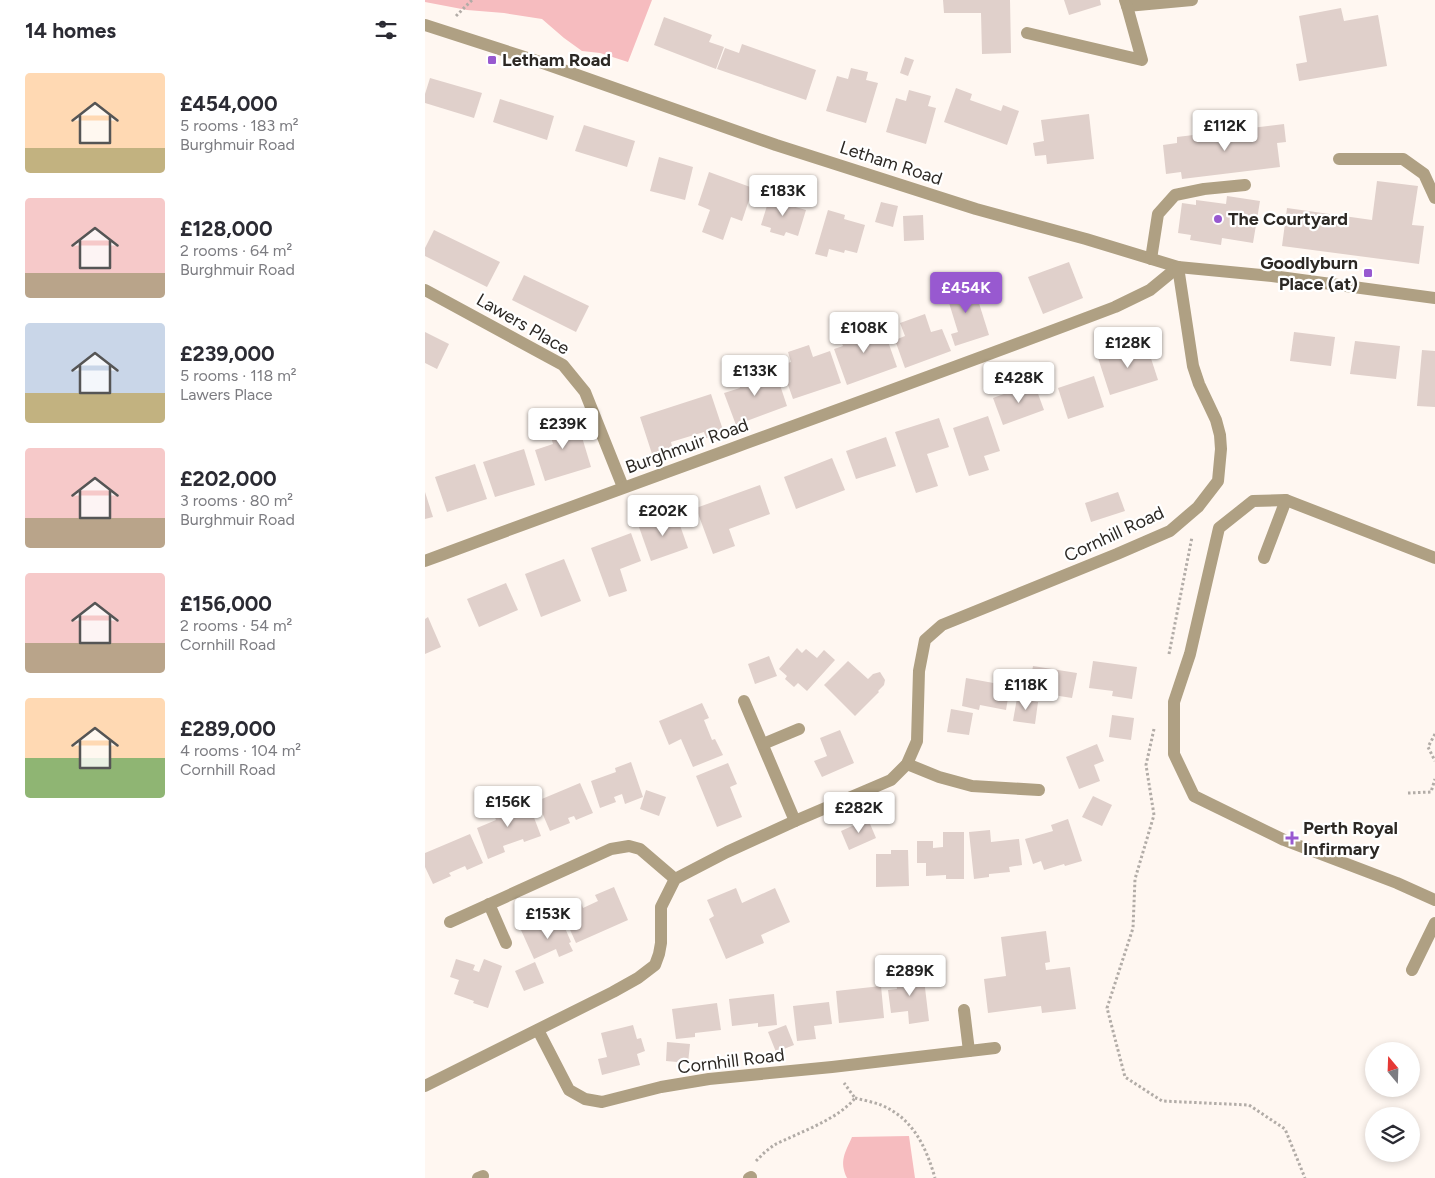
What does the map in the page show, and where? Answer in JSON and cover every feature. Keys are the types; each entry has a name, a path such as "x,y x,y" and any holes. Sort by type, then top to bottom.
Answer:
{"street":[{"path":"1027,33 1142,60 1126,3 1192,0"},
{"name":"Letham Road","path":"425,25 543,63 777,145 966,206 1178,267 1272,276 1434,296"},
{"path":"1339,159 1403,159 1424,174 1435,198"},
{"path":"1151,259 1157,214 1175,195 1204,189 1245,185"},
{"name":"Burghmuir Road","path":"425,561 1115,307 1150,290 1178,267"},
{"name":"Cornhill Road","path":"675,879 727,852 891,780 907,764 917,741 919,671 925,640 942,625 1170,531 1198,507 1219,481 1220,435 1216,420 1199,384 1193,366 1178,267"},
{"name":"Lawers Place","path":"425,290 563,365 585,392 623,487"},
{"path":"1263,558 1286,500"},
{"path":"1435,558 1286,500 1253,501 1219,528 1191,654 1175,702 1174,754 1194,796 1284,840 1397,883 1435,900"},
{"path":"744,701 795,821"},
{"path":"763,744 799,729"},
{"path":"907,764 972,786 1039,790"},
{"path":"425,1086 538,1030 637,978 655,966 661,943 661,907 675,879 641,849 629,846 611,848 450,922"},
{"path":"489,904 506,944"},
{"path":"1412,970 1435,924"},
{"path":"964,1010 969,1051"},
{"name":"Cornhill Road","path":"538,1030 569,1090 585,1099 602,1102 661,1087 709,1079 995,1048"}],"path":[{"path":"1167,660 1198,507"},
{"path":"1154,727 1146,765 1154,814 1135,879 1133,928 1107,1008 1125,1077 1162,1101 1249,1105 1285,1129 1305,1178"},
{"path":"1435,734 1428,747 1435,761"},
{"path":"1407,793 1431,792 1435,779"},
{"path":"832,1067 855,1098 881,1105 908,1123 926,1150 935,1178"},
{"path":"750,1177 753,1165 774,1145 835,1116 855,1098"}],"shaded area":[{"path":"425,0 652,0 628,62 600,53 582,51 542,19 467,10 425,2"},
{"path":"909,1136 915,1178 847,1178 843,1162 852,1137"}],"building":[{"path":"943,0 1010,0 1011,53 982,54 981,13 944,13"},
{"path":"1064,0 1100,0 1101,5 1069,15"},
{"path":"1341,8 1344,21 1378,15 1387,66 1299,81 1296,64 1307,62 1299,16"},
{"path":"664,17 712,35 709,42 724,47 716,69 654,45"},
{"path":"742,44 816,70 806,100 717,69 725,48 739,53"},
{"path":"905,57 914,60 908,76 900,73"},
{"path":"851,68 868,72 866,80 878,83 866,123 826,111 837,76 848,79"},
{"path":"430,78 482,93 474,118 425,103 425,94"},
{"path":"956,88 972,94 970,100 1001,111 1003,105 1019,111 1007,145 944,122"},
{"path":"909,90 931,96 928,106 936,108 926,144 886,132 896,98 906,101"},
{"path":"500,99 554,116 547,140 493,122"},
{"path":"1089,114 1094,159 1047,164 1046,155 1035,156 1033,143 1044,141 1041,120"},
{"path":"1284,124 1286,142 1277,143 1280,167 1182,179 1181,172 1166,174 1163,145 1177,143 1177,137"},
{"path":"584,125 635,141 627,167 575,151"},
{"path":"659,157 693,167 685,200 650,191"},
{"path":"709,172 753,188 742,221 731,217 723,240 702,232 710,210 698,205"},
{"path":"1377,181 1418,186 1412,225 1424,226 1419,264 1282,246 1287,208 1372,220"},
{"path":"771,193 787,198 785,204 806,210 798,236 786,232 784,236 770,232 771,228 761,225"},
{"name":"The Courtyard","path":"1227,196 1260,201 1253,243 1222,238 1221,245 1190,240 1191,235 1178,233 1182,203 1196,205 1196,200 1226,204"},
{"path":"881,202 898,206 893,227 875,222"},
{"path":"828,210 845,215 844,219 865,225 857,253 845,250 844,253 829,249 827,257 815,254"},
{"path":"923,215 924,240 904,241 903,216"},
{"path":"434,230 500,262 487,287 425,256 425,248"},
{"path":"1069,262 1083,298 1043,314 1028,277"},
{"path":"524,275 589,306 576,332 512,300"},
{"path":"972,281 989,335 955,346 951,334 958,332 945,290"},
{"path":"925,314 931,332 942,329 951,351 905,368 895,340 905,336 900,323"},
{"path":"867,323 873,338 885,333 897,367 847,385 834,349 843,346 838,333"},
{"path":"425,332 449,344 437,369 425,363"},
{"path":"1294,332 1335,337 1331,366 1290,361"},
{"path":"1355,341 1400,346 1396,379 1350,374"},
{"path":"1146,343 1158,380 1110,395 1098,358"},
{"path":"809,345 813,357 830,351 841,383 793,399 781,365 791,362 788,352"},
{"path":"1422,350 1435,351 1435,407 1417,406"},
{"path":"758,368 763,381 777,376 787,406 736,425 724,393 740,388 736,376"},
{"path":"1094,376 1104,407 1068,419 1058,388"},
{"path":"1034,383 1044,410 1003,425 993,398"},
{"path":"711,394 724,433 706,438 704,432 671,442 673,450 653,457 640,417"},
{"path":"575,414 591,467 545,481 535,450 553,444 547,423"},
{"path":"988,416 1000,451 984,456 989,470 969,476 953,428"},
{"path":"939,418 949,447 927,454 938,486 916,493 895,432"},
{"path":"886,437 896,466 856,479 846,451"},
{"path":"524,449 535,485 495,497 483,462"},
{"path":"832,458 845,490 796,509 784,477"},
{"path":"475,464 487,499 447,512 435,477"},
{"path":"760,485 770,514 729,529 735,546 713,554 696,508"},
{"path":"425,492 433,517 425,519"},
{"path":"1118,492 1125,511 1091,522 1085,503"},
{"path":"676,514 688,548 651,561 639,527"},
{"path":"631,533 641,561 620,569 627,591 609,597 591,548"},
{"path":"564,559 581,601 541,617 525,574"},
{"path":"506,583 518,610 479,627 467,599"},
{"path":"428,617 441,647 425,654 425,619"},
{"path":"797,648 802,653 806,649 817,658 824,650 835,660 807,691 798,683 794,687 785,679 787,676 779,669"},
{"path":"769,656 777,676 755,684 748,664"},
{"path":"848,661 868,679 873,674 880,672 885,680 879,692 855,716 824,685"},
{"path":"1093,661 1137,667 1132,699 1112,696 1113,691 1089,688"},
{"path":"1033,666 1077,673 1072,698 1047,694 1046,697 1028,694"},
{"path":"966,678 1010,686 1006,710 980,705 979,710 962,706"},
{"path":"1017,698 1038,702 1035,724 1013,721"},
{"path":"702,703 709,718 704,720 712,740 715,739 723,755 693,767 681,739 669,745 659,721"},
{"path":"951,709 973,713 969,735 947,732"},
{"path":"1112,715 1134,718 1131,740 1109,737"},
{"path":"840,730 854,763 822,777 814,761 827,756 820,738"},
{"path":"1097,744 1104,761 1094,765 1100,781 1079,789 1066,757"},
{"path":"631,762 643,797 625,804 622,794 614,797 616,802 600,808 591,781 616,772 615,768"},
{"path":"728,763 737,784 730,787 742,817 717,827 696,776"},
{"path":"580,783 593,813 576,820 574,816 568,818 570,823 550,831 537,801"},
{"path":"646,790 666,797 659,816 640,809"},
{"path":"1093,796 1112,805 1102,826 1082,817"},
{"path":"511,799 512,802 519,800 523,810 530,807 541,836 524,842 523,839 503,846 505,852 488,859 477,828 496,820 491,807"},
{"path":"868,819 876,838 849,850 841,831"},
{"path":"1068,819 1082,861 1044,870 1041,861 1033,864 1025,839 1053,831 1051,825"},
{"path":"990,830 991,842 1019,839 1022,865 1009,867 1010,872 989,874 989,877 974,879 969,832"},
{"path":"943,832 964,832 964,879 946,879 946,875 926,876 926,863 917,863 917,841 933,841 933,848 943,847"},
{"path":"470,834 483,863 467,870 465,866 449,873 451,876 433,884 425,867 425,853"},
{"path":"891,850 908,850 909,886 876,887 876,854 891,854"},
{"path":"614,887 628,920 576,943 562,912 581,903 583,908 598,901 595,895"},
{"path":"736,888 742,903 775,888 790,922 761,935 764,943 726,959 709,919 714,916 707,900"},
{"path":"562,921 573,951 559,957 556,949 534,959 521,930 538,923 541,930"},
{"path":"1046,931 1050,962 1045,963 1046,970 1070,967 1076,1009 1042,1013 1041,1006 988,1013 984,979 1006,976 1001,937"},
{"path":"456,959 475,965 473,970 479,972 484,959 502,966 488,1008 454,994 459,980 450,977"},
{"path":"535,962 544,983 524,991 515,971"},
{"path":"923,971 929,1021 909,1024 908,1011 891,1013 888,990 897,989 895,975"},
{"path":"881,986 884,1018 839,1023 836,991"},
{"path":"774,994 777,1025 758,1027 758,1023 732,1026 729,999"},
{"path":"829,1002 832,1024 814,1026 816,1039 797,1041 793,1006"},
{"path":"717,1003 721,1030 695,1033 695,1037 676,1039 672,1009"},
{"path":"633,1025 637,1039 641,1038 645,1051 637,1054 640,1065 602,1075 598,1059 607,1057 601,1033"},
{"path":"786,1025 794,1045 776,1052 768,1032"},
{"path":"667,1042 690,1044 688,1063 666,1061"}],"place":[{"name":"Letham Road","path":"492,60"},
{"name":"The Courtyard","path":"1218,219"},
{"name":"Goodlyburn Place (at)","path":"1368,273"},
{"name":"Perth Royal Infirmary","path":"1292,838"}]}
